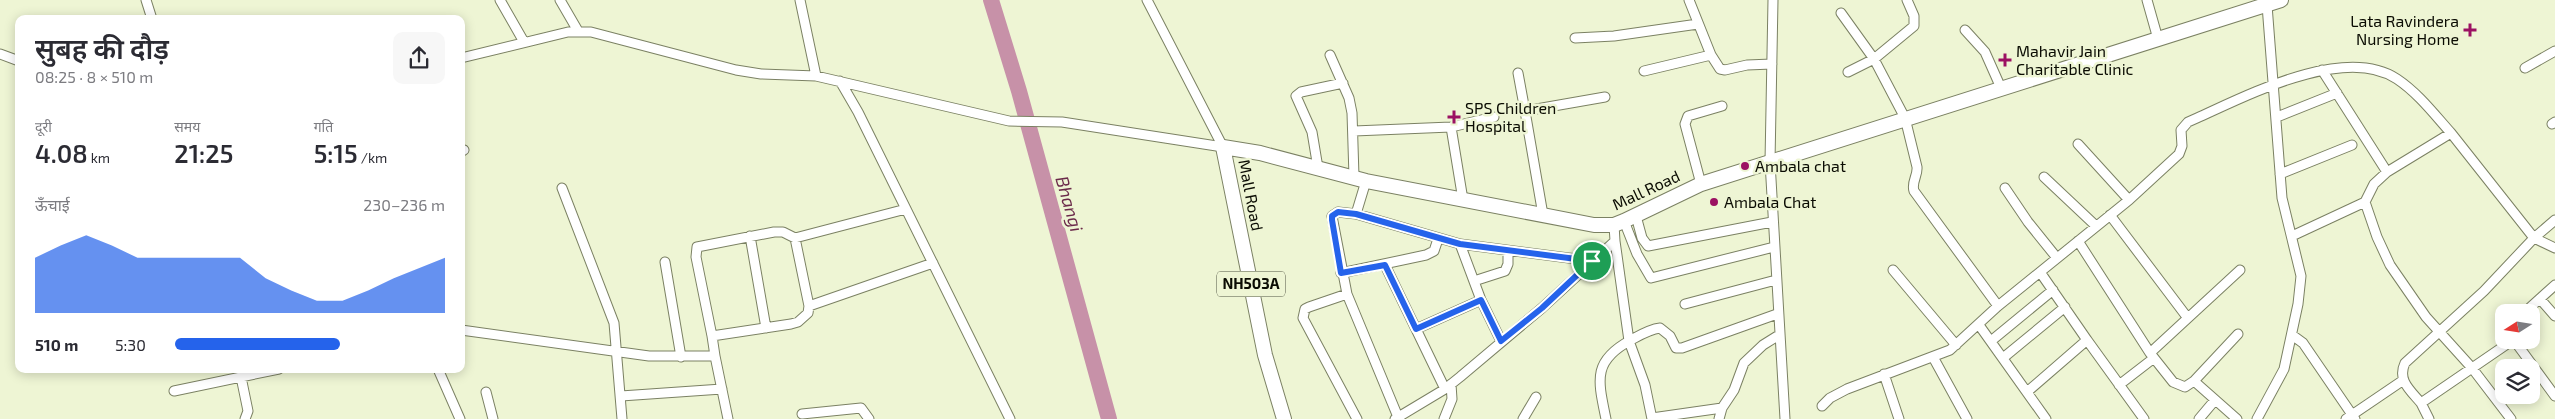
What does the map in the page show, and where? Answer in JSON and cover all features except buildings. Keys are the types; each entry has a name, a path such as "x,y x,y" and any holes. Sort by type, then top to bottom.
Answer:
{"highway":[{"name":"Mall Road","path":"1284,419 1265,355 1223,147 1360,179 1594,225 1625,221 1702,184 2281,0"}],"street":[{"path":"146,0 151,15"},
{"path":"500,0 524,42"},
{"path":"560,0 578,32"},
{"path":"800,0 816,76"},
{"path":"1147,0 1223,147"},
{"path":"1689,0 1711,55 1722,70 1747,65 1772,64"},
{"path":"1773,0 1770,162 1777,314 1785,419"},
{"path":"1848,72 1874,59 1914,26 1914,16 1907,0"},
{"path":"2147,0 2158,39"},
{"path":"2257,419 2284,369 2292,335 2301,276 2282,198 2267,5"},
{"path":"1841,13 1874,59 1905,118 1918,174 1913,184 1914,190 1998,306"},
{"path":"1575,38 1614,36 1698,24"},
{"path":"1965,30 1985,52 2001,88"},
{"path":"465,57 524,42 578,32 629,40 736,70 760,74 816,76 975,114 1021,122 1043,121 1108,127 1223,147"},
{"path":"2525,68 2555,51"},
{"path":"0,54 15,60"},
{"path":"1330,55 1343,83 1352,113 1360,179 1356,214"},
{"path":"1644,71 1711,55"},
{"path":"1822,406 1839,392 1884,374 1933,358 1956,345 1998,306 2129,200 2179,154 2182,146 2181,130 2188,122 2273,85 2322,70 2353,68 2376,71 2395,78 2420,98 2451,133 2534,238 2555,248"},
{"path":"2322,70 2387,172"},
{"path":"1518,73 1542,215"},
{"path":"840,81 858,112 1010,419"},
{"path":"1318,168 1312,132 1296,96 1301,92 1343,83"},
{"path":"2277,117 2337,93"},
{"path":"1525,111 1605,97"},
{"path":"1702,184 1685,124 1688,116 1722,106"},
{"path":"1354,131 1451,126 1494,117"},
{"path":"1451,126 1463,200"},
{"path":"2292,236 2365,202 2374,184 2387,172 2451,133"},
{"path":"2078,144 2129,200"},
{"path":"2280,174 2352,145"},
{"path":"2044,177 2096,226"},
{"path":"562,188 610,312 618,352 622,419"},
{"path":"2005,188 2028,222 2057,258"},
{"path":"2365,202 2377,237 2390,265 2426,317 2472,368 2511,419"},
{"path":"728,419 696,257 697,247 750,236 783,232 795,238 906,209"},
{"path":"1592,261 1460,244 1356,214 1338,212 1332,216 1346,294 1396,418 1448,387 1542,308 1615,241 1625,221"},
{"path":"2110,215 2187,317"},
{"path":"1625,221 1648,246 1772,222"},
{"path":"1625,221 1637,254 1651,278 1774,247"},
{"path":"2429,419 2421,403 2402,381 2401,371 2405,363 2484,291 2534,238 2554,224"},
{"path":"750,236 766,328"},
{"path":"712,336 798,322 808,313 809,306 795,238"},
{"path":"1341,273 1385,265 1432,253 1436,248 1438,239"},
{"path":"1615,241 1629,341 1646,385 1652,418 1722,408"},
{"path":"2078,241 2152,356 2178,386 2189,386 2238,334"},
{"path":"1460,244 1481,300 1501,341"},
{"path":"1474,281 1505,271 1508,264 1508,251"},
{"path":"665,262 680,357"},
{"path":"809,306 933,263"},
{"path":"1385,265 1416,329 1448,387 1452,399 1444,419"},
{"path":"1893,270 1956,345"},
{"path":"2119,385 2152,356 2187,317 2240,270"},
{"path":"2040,272 2144,419"},
{"path":"1685,304 1776,280"},
{"path":"2535,304 2555,285"},
{"path":"1991,341 2053,290"},
{"path":"1346,294 1309,307 1305,310 1303,318 1357,419"},
{"path":"2540,299 2555,316"},
{"path":"1416,329 1481,300"},
{"path":"2003,358 2065,307"},
{"path":"1606,419 1600,379 1601,367 1607,356 1629,341 1660,328 1670,336 1676,348 1682,348 1777,314"},
{"path":"1979,325 2046,419"},
{"path":"465,331 618,352 680,357 715,356"},
{"path":"2292,335 2303,343 2352,418 2402,381"},
{"path":"1719,419 1722,408 1734,390 1739,375 1750,356 1779,336"},
{"path":"2027,392 2087,340"},
{"path":"2421,403 2500,349"},
{"path":"2520,349 2555,396"},
{"path":"1933,358 1967,419"},
{"path":"174,391 260,373"},
{"path":"440,373 460,419"},
{"path":"1884,374 1899,419"},
{"path":"241,377 248,411 245,419"},
{"path":"2194,381 2237,419"},
{"path":"621,396 722,389"},
{"path":"486,392 493,419"},
{"path":"1523,419 1536,397"},
{"path":"2199,419 2215,400"},
{"path":"802,414 821,416 861,408 869,419"}],"waterway":[{"name":"Bhangi","path":"991,0 1019,91 1109,419"}],"place":[{"name":"Lata Ravindera Nursing Home","path":"2470,30"},
{"name":"Mahavir Jain Charitable Clinic","path":"2005,60"},
{"name":"SPS Children Hospital","path":"1454,117"},
{"name":"Ambala chat","path":"1745,166"},
{"name":"Ambala Chat","path":"1714,202"}],"route":[{"path":"1338,212 1356,214 1460,244 1592,261 1542,308 1501,341 1481,300 1416,329 1385,265 1341,273 1332,216 1338,212"}]}
